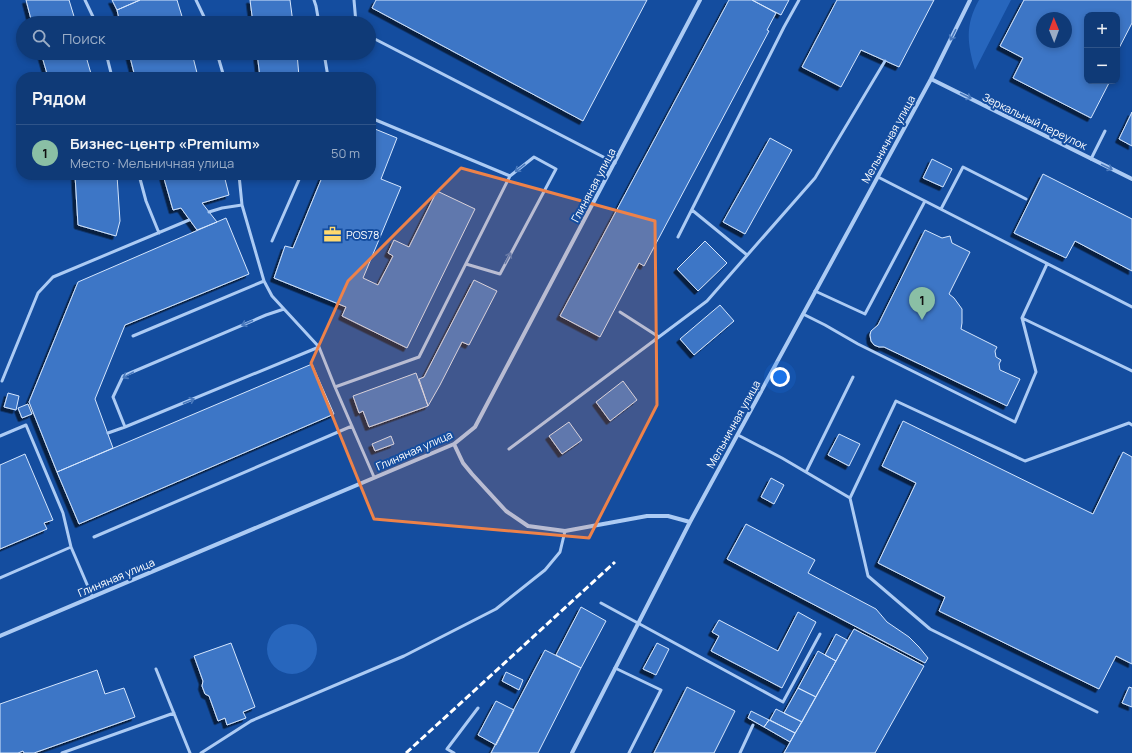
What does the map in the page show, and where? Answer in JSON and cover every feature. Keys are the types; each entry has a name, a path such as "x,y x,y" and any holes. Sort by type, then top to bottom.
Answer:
{"street":[{"name":"Глиняная улица","path":"0,636 454,444 475,427 700,0"},
{"name":"Мельничная улица","path":"572,753 690,522 931,79 970,0"},
{"name":"Зеркальный переулок","path":"931,79 1132,179"},
{"path":"454,444 463,463 506,512 528,526 565,531 647,516 668,516 690,522"}],"lane":[{"path":"85,0 93,16"},
{"path":"196,0 204,16"},
{"path":"314,0 318,16"},
{"path":"354,0 355,16"},
{"path":"678,237 799,0"},
{"path":"376,40 614,163"},
{"path":"108,60 111,72"},
{"path":"219,60 223,72"},
{"path":"325,60 327,72"},
{"path":"509,449 707,301 815,178 885,61"},
{"path":"376,120 510,176"},
{"path":"1091,159 1105,131"},
{"path":"335,387 419,357 510,176 534,157 556,169 500,274 466,264"},
{"path":"941,210 963,167 1026,199"},
{"path":"878,177 1132,307"},
{"path":"140,180 146,201 158,233"},
{"path":"240,180 242,205 264,281 272,296 319,347 374,477"},
{"path":"272,241 299,180"},
{"path":"815,292 865,314 925,201"},
{"path":"209,212 222,208 242,205"},
{"path":"692,210 747,255"},
{"path":"2,380 38,293 53,277 190,220"},
{"path":"803,314 858,344 1015,422 1036,372 1022,318 1047,264"},
{"path":"133,336 264,281"},
{"path":"125,427 113,397 124,376 266,315 284,309"},
{"path":"620,312 659,337"},
{"path":"1022,318 1132,371"},
{"path":"108,433 319,347"},
{"path":"806,472 853,377"},
{"path":"1097,712 930,629 868,576 850,498 896,402 1025,461 1129,423 1132,424"},
{"path":"0,436 26,425 63,513 71,547 92,596"},
{"path":"94,537 352,426"},
{"path":"738,435 850,498"},
{"path":"200,753 251,721 404,656 496,609 545,570 560,552 565,531"},
{"path":"0,578 71,547"},
{"path":"601,603 783,702 820,634"},
{"path":"616,668 661,690 629,753"},
{"path":"156,669 190,753"},
{"path":"454,753 447,750 478,708"},
{"path":"62,753 174,713"},
{"path":"740,753 753,725"}],"highlighted area":[{"path":"461,168 655,221 657,405 589,538 374,519 311,363 348,281"}],"shaded area":[{"path":"979,0 1011,0 975,70 970,51 969,26 974,9"},
{"path":"287,624 297,624 310,631 317,644 317,654 310,667 297,674 287,674 278,670 271,663 267,654 267,644 271,635 278,628"}],"building":[{"path":"26,0 69,0 74,16 30,16"},
{"path":"112,0 140,0 117,10"},
{"path":"140,0 177,0 182,16 118,16 117,10"},
{"path":"250,0 290,0 292,16 252,16"},
{"path":"376,0 647,0 583,121 372,8"},
{"path":"729,0 752,0 776,13 767,30 769,31 644,266 639,263 600,337 560,316"},
{"path":"752,0 789,0 781,15"},
{"path":"837,0 934,0 899,67 861,50 841,87 802,67"},
{"path":"1024,0 1132,0 1132,23 1120,46 1120,12 1084,12 1084,84 1108,84 1091,118 1013,78 1023,58 1000,46"},
{"path":"43,60 87,60 91,72 47,72"},
{"path":"131,60 194,60 197,72 134,72"},
{"path":"258,60 298,60 299,72 259,72"},
{"path":"1132,112 1132,146 1119,139"},
{"path":"376,129 397,138 381,179 401,187 363,278 378,285 393,256 388,253 394,240 409,247 437,191 475,209 407,348 342,316 346,307 274,278 285,246 293,248 321,180 376,180"},
{"path":"770,138 792,150 745,234 723,222"},
{"path":"932,159 952,169 943,187 923,178"},
{"path":"1043,174 1132,219 1132,271 1075,241 1066,258 1014,233"},
{"path":"75,180 117,180 120,221 116,236 78,225"},
{"path":"164,180 225,180 229,195 202,203 217,222 197,230 181,208 173,210"},
{"path":"226,218 249,274 125,325 95,399 113,448 57,472 29,402 78,282"},
{"path":"925,230 942,238 950,236 952,243 970,252 949,294 962,309 961,329 997,347 995,351 996,357 1001,360 999,364 1000,370 1020,379 1007,406 884,347 874,345 871,341 871,331 878,325"},
{"path":"705,241 727,263 698,291 677,269"},
{"path":"474,280 497,291 469,345 462,342 428,406 419,379 424,377"},
{"path":"720,305 734,321 694,355 680,339"},
{"path":"312,364 334,414 79,524 57,472"},
{"path":"416,373 428,406 369,427 363,411 359,413 353,396"},
{"path":"623,381 637,400 610,421 596,402"},
{"path":"8,393 19,396 16,410 4,407"},
{"path":"28,404 32,414 22,418 18,408"},
{"path":"903,421 1093,514 1123,452 1132,457 1132,664 1116,656 1099,689 939,611 945,597 878,563 916,483 882,466"},
{"path":"569,422 582,440 562,454 549,436"},
{"path":"839,434 860,444 849,466 828,455"},
{"path":"391,436 394,444 375,451 372,444"},
{"path":"25,454 53,520 44,523 47,529 0,549 0,465"},
{"path":"771,478 784,485 774,504 761,497"},
{"path":"746,524 815,560 808,573 876,609 887,622 909,637 919,647 928,658 925,663 727,559"},
{"path":"581,607 606,621 581,668 556,655"},
{"path":"798,612 816,622 782,688 711,651 719,636 712,632 719,620 778,651"},
{"path":"854,629 924,666 875,753 784,753"},
{"path":"836,634 847,640 836,661 825,655"},
{"path":"231,643 255,707 243,712 246,718 227,725 225,718 218,721 209,696 205,694 202,686 203,681 194,656"},
{"path":"657,643 669,649 656,675 643,669"},
{"path":"545,650 581,668 538,753 491,753"},
{"path":"818,651 836,661 816,697 798,688"},
{"path":"97,670 105,694 124,688 135,717 34,753 24,753 23,751 18,753 0,753 0,704"},
{"path":"506,672 523,680 519,690 502,681"},
{"path":"687,687 735,711 714,753 654,753"},
{"path":"1129,687 1132,688 1132,707 1122,703"},
{"path":"798,688 816,697 802,722 784,713"},
{"path":"496,701 514,710 496,745 478,735"},
{"path":"776,709 802,722 795,733 770,720"},
{"path":"751,711 769,720 764,727 748,718"},
{"path":"769,720 795,733 790,742 764,727"}],"railway":[{"path":"406,753 615,562"}],"place":[{"name":"POS78","path":"333,234"},
{"name":"Бизнес-центр «Premium»","path":"922,320"}]}
